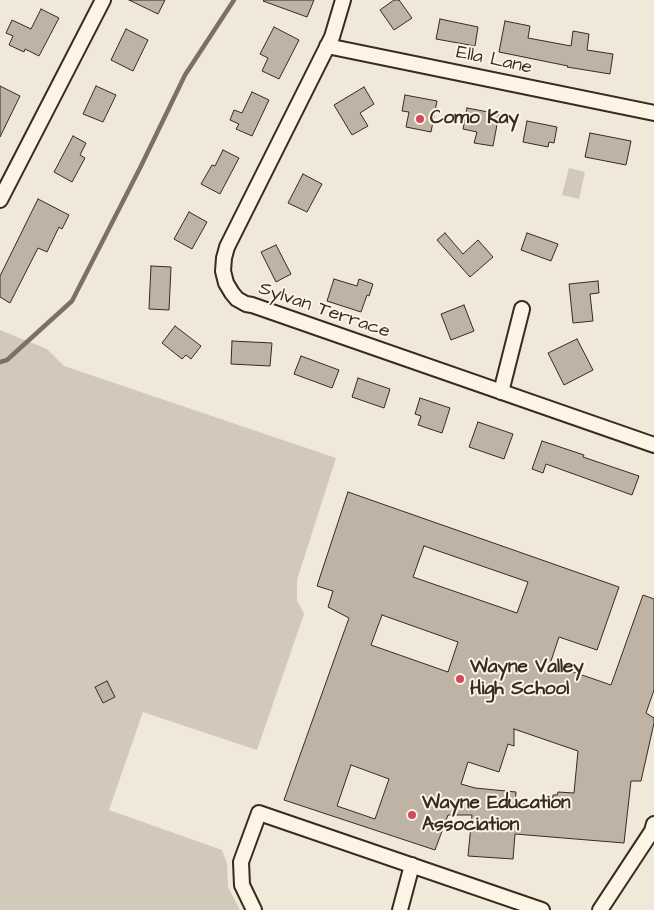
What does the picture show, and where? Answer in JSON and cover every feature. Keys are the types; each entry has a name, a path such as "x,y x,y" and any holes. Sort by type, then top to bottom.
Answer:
{"street":[{"path":"0,200 6,177 102,0"},
{"name":"Sylvan Terrace","path":"343,0 328,46 226,247 223,271 226,283 232,293 237,299 246,304 654,445"},
{"name":"Ella Lane","path":"328,46 654,113"},
{"path":"501,392 522,309"},
{"path":"254,910 242,885 241,862 259,813 542,910"},
{"path":"600,910 652,831 654,824"},
{"path":"400,910 412,865"}],"shaded area":[{"path":"569,168 585,172 579,199 562,195"},
{"path":"0,330 47,349 64,366 336,458 297,580 297,600 304,614 257,750 143,712 109,810 222,850 227,864 228,887 240,910 0,910"}],"building":[{"path":"129,0 165,0 158,14"},
{"path":"264,0 314,0 307,17"},
{"path":"394,0 399,0 412,18 394,30 380,10"},
{"path":"41,9 59,18 39,56 25,49 24,52 9,45 13,36 6,33 12,20 31,29"},
{"path":"440,19 478,27 475,46 436,39"},
{"path":"505,21 530,26 528,38 571,46 573,31 589,34 587,50 613,54 610,74 499,52"},
{"path":"274,27 299,40 279,79 262,71 268,58 260,54"},
{"path":"126,29 148,40 133,71 111,60"},
{"path":"0,86 20,96 0,137"},
{"path":"96,86 116,95 103,122 83,114"},
{"path":"364,87 374,104 360,113 368,126 352,135 334,105"},
{"path":"252,92 269,100 252,136 236,129 239,124 230,120 234,110 242,113"},
{"name":"Como Kay","path":"405,95 437,101 431,132 406,127 409,112 402,111"},
{"path":"467,108 499,114 493,146 474,143 477,132 463,129"},
{"path":"527,121 557,127 554,143 549,142 548,147 523,142"},
{"path":"590,133 631,141 626,165 585,157"},
{"path":"73,136 86,143 80,155 85,158 72,182 54,172"},
{"path":"223,150 239,158 220,194 201,184 212,165 215,166"},
{"path":"303,174 322,184 307,212 288,203"},
{"path":"38,199 69,215 62,229 59,227 47,252 38,248 10,303 0,297 0,276"},
{"path":"189,212 207,222 192,249 174,239"},
{"path":"445,233 463,254 478,240 493,257 470,277 437,240"},
{"path":"527,233 558,244 551,261 521,250"},
{"path":"276,245 291,274 276,282 261,252"},
{"path":"151,266 171,267 169,310 149,309"},
{"path":"334,279 357,286 359,279 373,284 361,312 327,301"},
{"path":"598,281 599,293 590,294 593,321 573,323 569,284"},
{"path":"464,305 474,331 451,340 441,314"},
{"path":"175,326 201,346 191,359 186,355 182,359 162,343"},
{"path":"577,339 593,370 564,385 548,353"},
{"path":"232,341 272,343 270,366 231,364"},
{"path":"301,356 339,370 332,388 294,374"},
{"path":"358,378 390,389 384,408 352,397"},
{"path":"420,398 450,408 442,433 418,425 421,416 415,414"},
{"path":"478,422 513,434 504,459 469,447"},
{"path":"542,441 639,476 632,495 546,464 543,473 532,469"},
{"name":"Wayne Valley High School","path":"348,492 619,587 597,650 559,637 550,664 611,685 643,595 654,599 654,690 646,713 654,718 654,723 641,781 631,781 624,843 515,834 513,859 468,856 472,815 448,815 435,850 284,800 349,618 328,607 333,591 317,586","holes":["424,546 528,582 517,613 413,577","382,615 458,642 448,672 371,645","514,729 578,751 574,793 558,792 557,795 553,795 552,806 515,803 516,792 475,788 461,784 468,762 499,772 508,744 514,746","351,765 389,779 375,819 337,806"]},
{"path":"107,681 115,697 103,703 95,687"}],"waterway":[{"path":"0,362 7,360 72,301 185,75 234,0"}],"place":[{"name":"Como Kay","path":"420,119"},
{"name":"Wayne Valley High School","path":"460,679"},
{"name":"Wayne Education Association","path":"412,815"}]}
